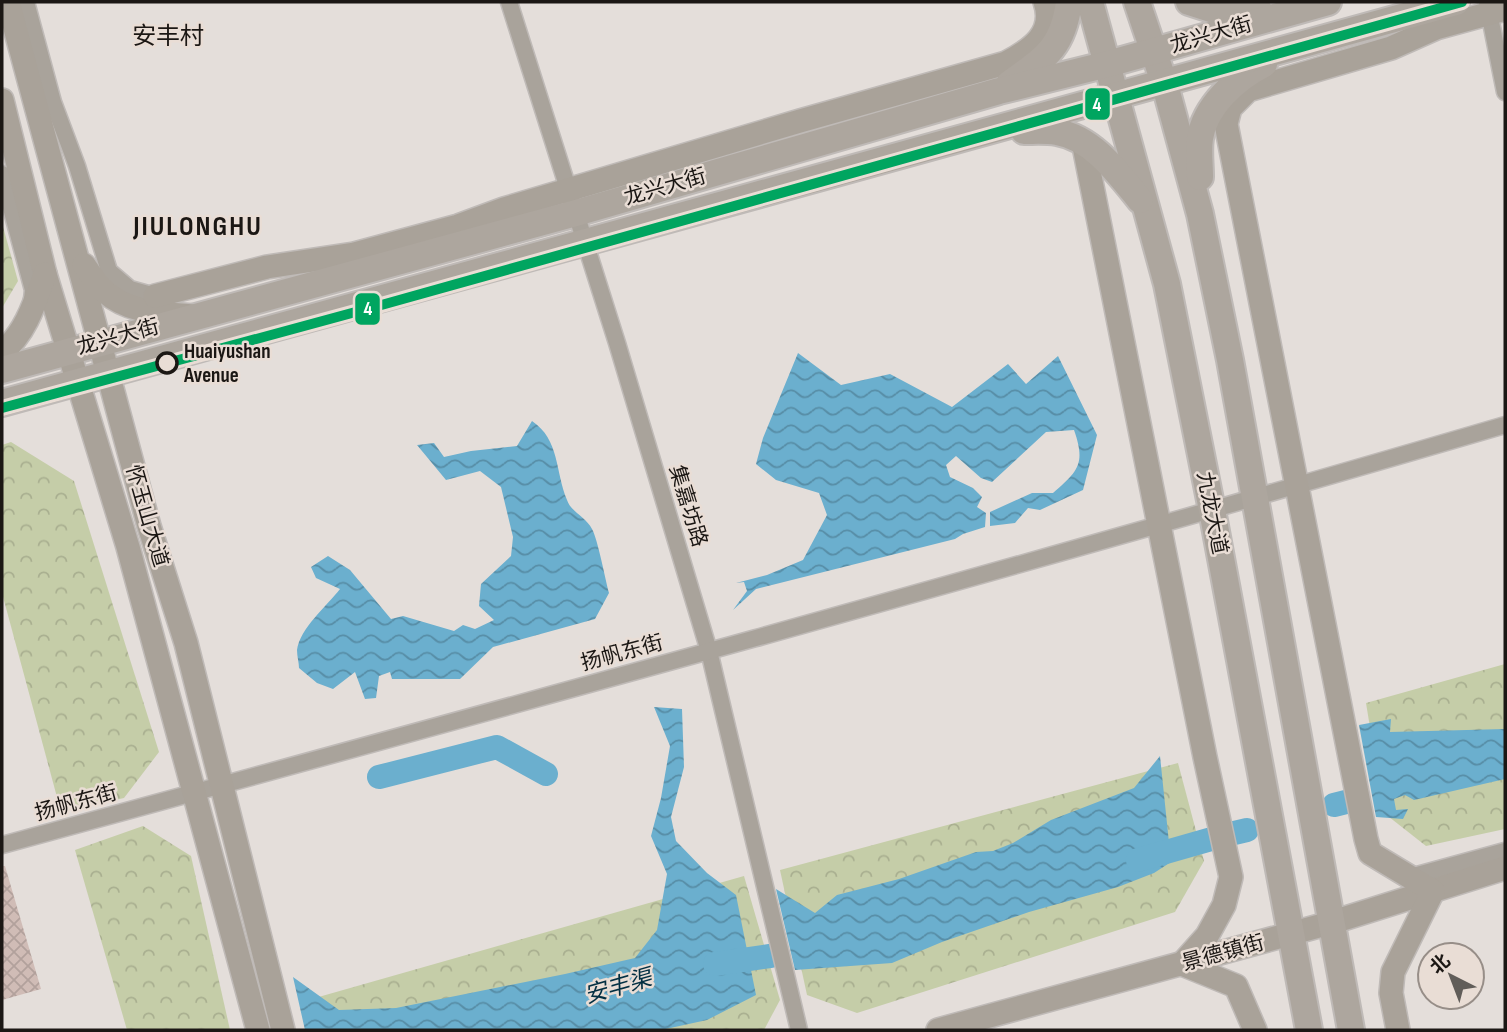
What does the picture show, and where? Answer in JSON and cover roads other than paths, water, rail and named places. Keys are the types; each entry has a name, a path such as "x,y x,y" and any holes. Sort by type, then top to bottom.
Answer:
{"main road":[{"name":"怀玉山大道","path":"8,2 149,526 186,643 283,1030"},
{"path":"999,91 1049,55 1051,37 1045,2"},
{"path":"155,296 267,267 354,254 458,226 504,209 573,201 839,109 1006,63 1030,51 1066,23 1069,2"},
{"name":"九龙大道","path":"1090,2 1167,284 1212,510 1308,1030"},
{"name":"九龙大道","path":"1138,2 1166,85 1200,214 1230,360 1350,1030"},
{"path":"1189,2 1220,12 1293,11"},
{"name":"龙兴大街","path":"2,370 195,317 573,201 1108,64 1328,2"},
{"name":"龙兴大街","path":"2,403 584,240 1166,85 1456,2"},
{"path":"1398,1030 1391,993 1393,972 1433,891 1370,853 1366,839 1226,124 1230,108 1248,90 1391,48 1436,28 1494,8"},
{"path":"1200,214 1200,136 1214,104 1247,73 1307,44"},
{"name":"怀玉山大道","path":"2,100 45,274 128,547 258,1030"},
{"path":"994,130 1057,132 1083,141 1115,168 1147,208"},
{"path":"1083,141 1231,877 1224,905 1207,936 1182,964 1236,986 1255,1030"},
{"path":"77,256 103,290 121,302 141,311 195,317"},
{"path":"2,352 11,345 30,316 45,274"},
{"name":"景德镇街","path":"938,1030 1330,923 1505,868"}],"street":[{"path":"26,2 53,102 77,166 109,271 130,289 155,296"},
{"name":"集嘉坊路","path":"509,2 573,201 709,651 799,1030"},
{"path":"1494,8 1505,92"},
{"path":"2,174 33,290 30,316"},
{"name":"扬帆东街","path":"2,845 1253,499 1505,425"},
{"path":"1410,877 1505,851"}],"water":[{"path":"798,353 841,385 890,374 952,407 1008,364 1026,384 1058,356 1097,435 1083,490 1040,510 1028,508 1015,523 990,526 990,512 1032,493 1053,493 1069,479 1079,459 1074,430 1046,432 992,482 981,478 956,456 946,465 950,477 973,488 982,497 977,507 986,513 985,527 955,539 756,589 733,610 747,591 744,582 736,583 767,575 803,560 827,515 819,493 776,480 756,464 763,438"},
{"path":"532,421 548,437 569,504 592,529 597,542 609,593 595,619 493,647 460,679 392,679 390,672 379,676 376,698 365,699 355,672 333,689 317,683 299,668 297,650 303,634 340,589 316,578 311,567 328,556 350,570 391,619 403,616 454,631 463,625 475,629 494,620 479,606 481,584 511,556 513,537 501,487 480,471 446,480 417,445 434,443 444,457 517,446"},
{"path":"654,707 682,709 684,767 671,817 676,841 707,873 736,895 756,995 707,1020 661,1030 305,1030 293,977 339,1010 396,1008 635,958 657,930 667,874 651,836 670,746"},
{"path":"1391,719 1390,732 1505,729 1505,779 1414,800 1405,795 1394,799 1396,810 1408,809 1403,819 1376,817 1359,725"},
{"path":"1160,756 1171,862 1154,873 1118,887 1029,912 942,942 892,963 795,970 776,889 815,913 837,895 899,879 976,852 993,851 1013,843 1051,820 1134,788"}],"waterway":[{"path":"379,777 497,747 546,774"},
{"path":"1334,805 1350,801"},
{"path":"1230,834 1247,830"},
{"path":"1138,860 1215,838"},
{"name":"安丰渠","path":"715,964 770,956"}],"place":[{"name":"Huaiyushan Avenue","path":"167,363"}],"district":[{"name":"安丰村","path":"168,36"},
{"name":"JIULONGHU","path":"198,226"}]}
